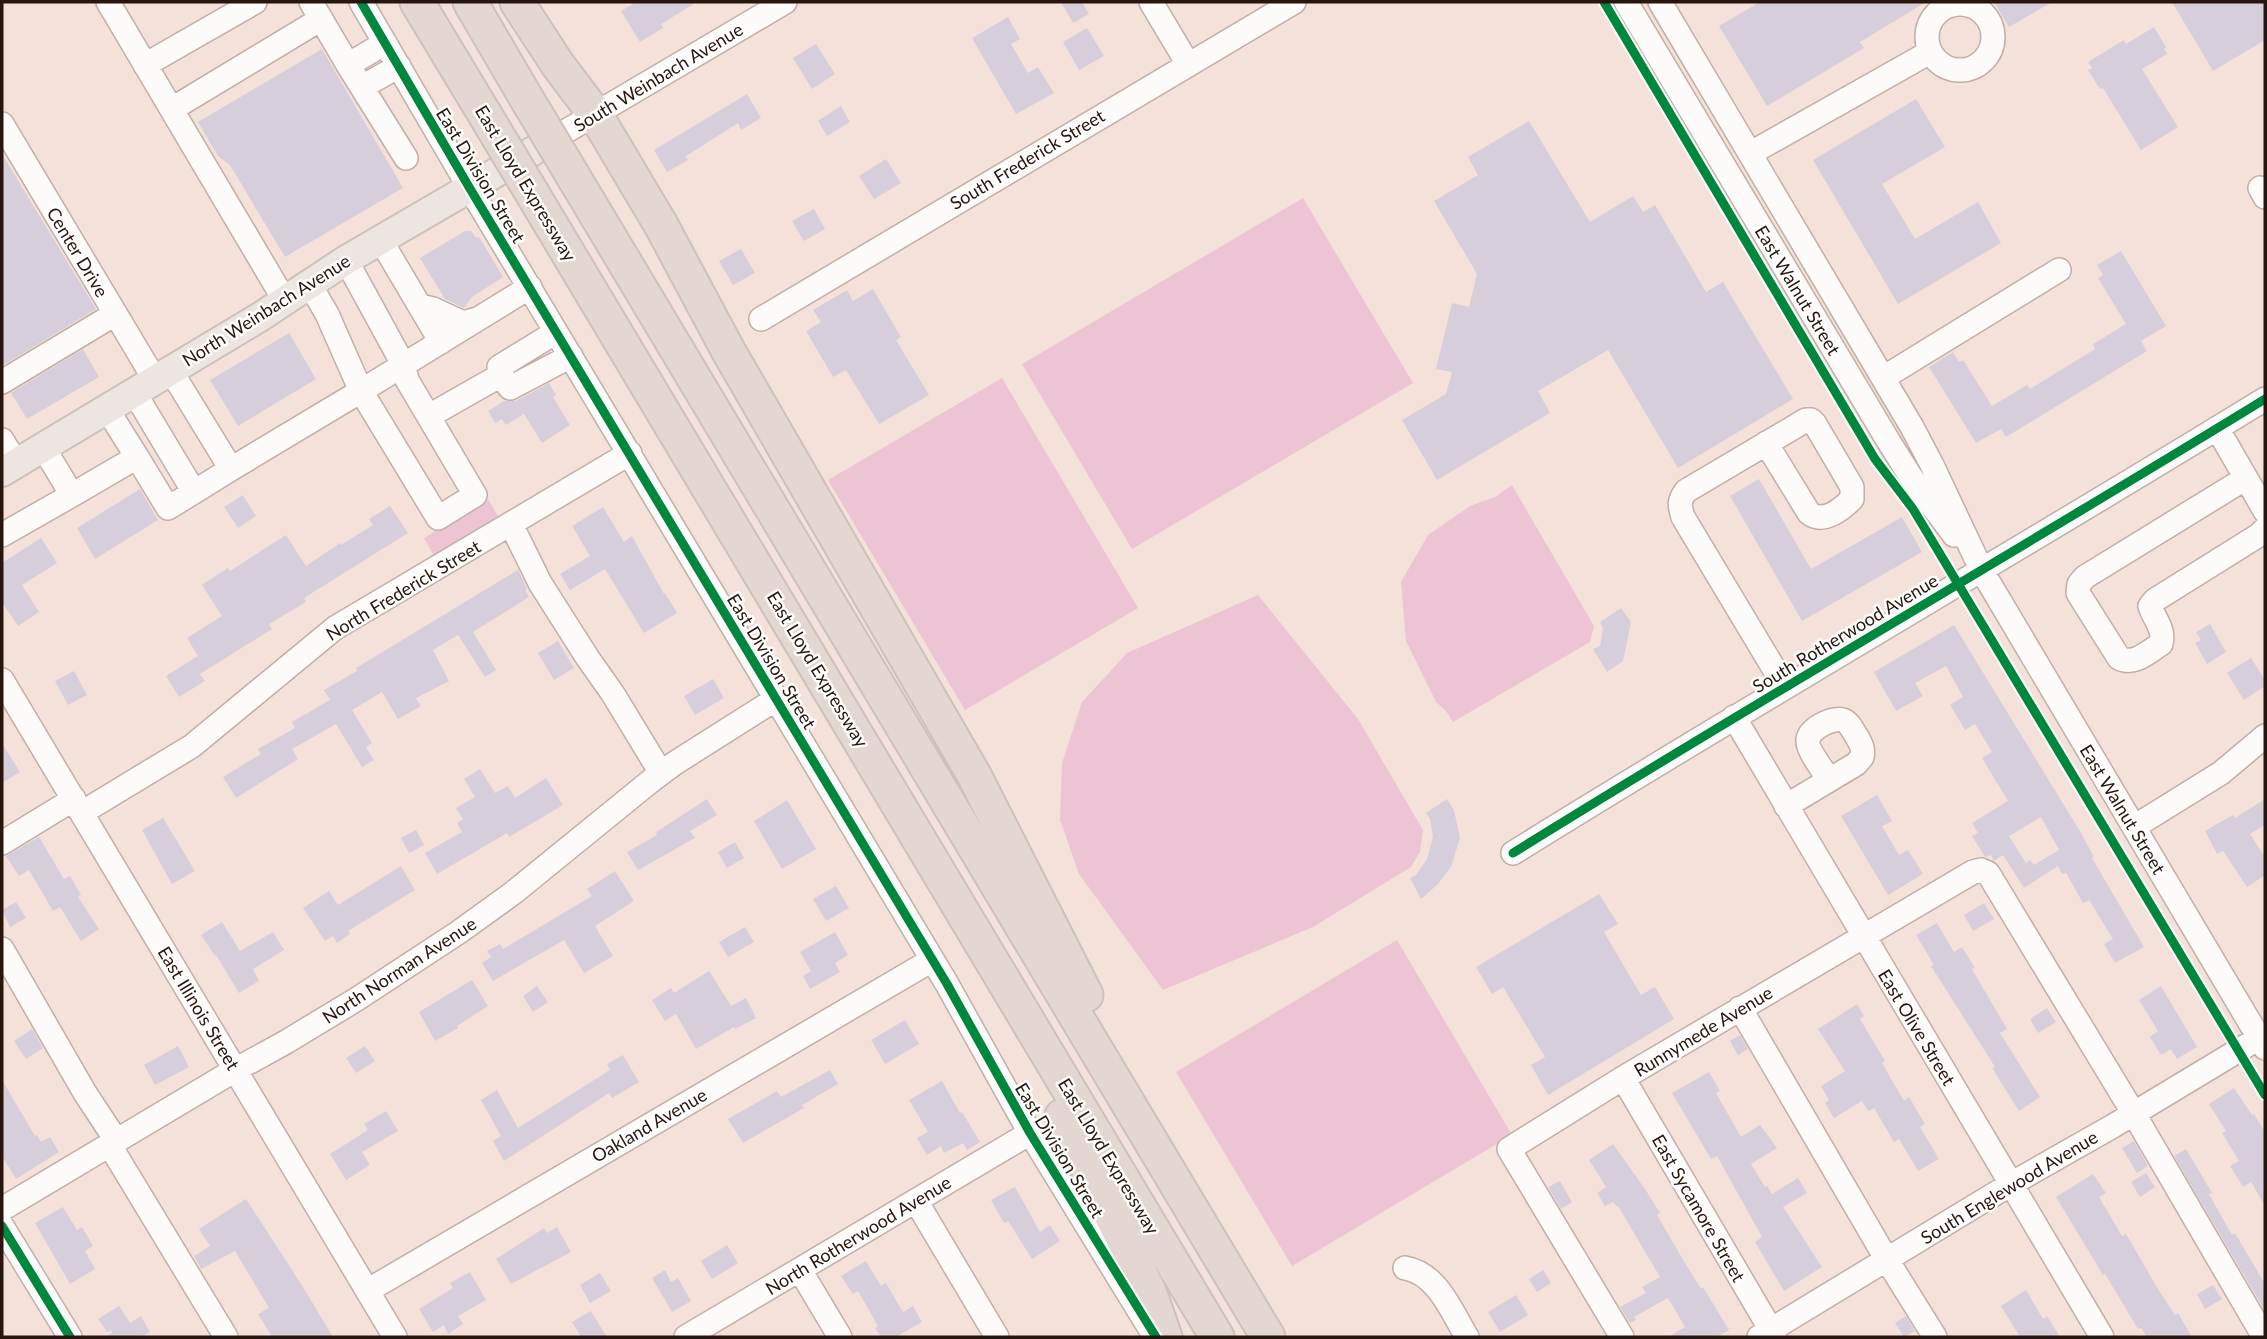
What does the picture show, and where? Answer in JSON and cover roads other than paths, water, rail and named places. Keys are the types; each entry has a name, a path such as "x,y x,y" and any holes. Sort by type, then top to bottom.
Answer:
{"highway":[{"name":"East Lloyd Expressway","path":"417,2 1217,1337"},
{"path":"470,2 1268,1337"},
{"path":"517,2 558,65 595,114 661,225 729,352 974,775 1084,990 1170,1174"},
{"path":"1005,982 1065,1125 1149,1292 1165,1337"}],"main road":[{"name":"North Weinbach Avenue","path":"7,458 43,447 285,301 380,239 533,151"}],"street":[{"path":"108,2 285,301"},
{"path":"145,65 254,2"},
{"name":"East Division Street","path":"361,2 932,960 1030,1133 1156,1337"},
{"name":"South Weinbach Avenue","path":"533,151 785,2"},
{"path":"1151,2 1188,64"},
{"name":"South Frederick Street","path":"761,319 1294,2"},
{"name":"East Walnut Street","path":"1626,2 1889,442 1911,477 1982,571"},
{"name":"East Walnut Street","path":"1660,2 1883,378 1932,465 1982,571 2262,1043"},
{"path":"172,109 316,11 406,158"},
{"path":"348,65 385,43"},
{"path":"1751,153 1930,52"},
{"path":"362,87 399,66"},
{"name":"Center Drive","path":"2,124 153,381"},
{"path":"380,239 441,342"},
{"path":"310,285 327,314 360,391 438,518 475,495 407,380 404,366 346,260"},
{"path":"1883,378 2059,270"},
{"path":"107,409 168,508 530,287"},
{"path":"420,306 463,323 477,319"},
{"path":"2,382 115,314"},
{"path":"556,332 499,367 501,376 510,388 571,356"},
{"path":"429,416 501,376"},
{"path":"153,381 231,469"},
{"path":"153,381 194,492"},
{"name":"South Rotherwood Avenue","path":"1513,853 1734,717 1982,571 2265,399"},
{"path":"2217,428 2265,511"},
{"path":"1766,443 1686,491 1679,506 1683,517 1785,687"},
{"path":"43,447 72,495"},
{"name":"North Frederick Street","path":"2,843 186,751 335,628 630,453"},
{"path":"2,535 138,457"},
{"path":"2246,478 2085,577 2078,584 2078,593 2119,658 2126,662 2134,661 2161,643 2162,629 2150,606 2155,600 2265,529"},
{"path":"511,524 540,583 661,773"},
{"name":"East Illinois Street","path":"2,680 395,1337"},
{"name":"North Norman Avenue","path":"2,1209 357,999 459,932 513,893 661,773 776,699"},
{"name":"East Olive Street","path":"1734,717 2102,1337"},
{"path":"2134,827 2221,773 2265,736"},
{"path":"2221,773 2265,758"},
{"path":"1786,806 1829,780"},
{"name":"Runnymede Avenue","path":"1622,1337 1509,1149 1740,1008 1973,872 1981,870 1988,873 2134,1114"},
{"path":"2,949 226,1337"},
{"name":"Oakland Avenue","path":"367,1291 932,960"},
{"path":"1740,1008 1935,1337"},
{"name":"South Englewood Avenue","path":"1768,1335 2011,1184 2262,1043"},
{"name":"East Sycamore Street","path":"1623,1078 1768,1335"},
{"path":"2134,1114 2264,1337"},
{"name":"North Rotherwood Avenue","path":"686,1337 1030,1133"},
{"path":"916,1201 997,1337"},
{"path":"2,1226 70,1337"},
{"path":"1405,1268 1425,1275 1436,1286 1467,1337"},
{"path":"800,1270 841,1337"}]}
